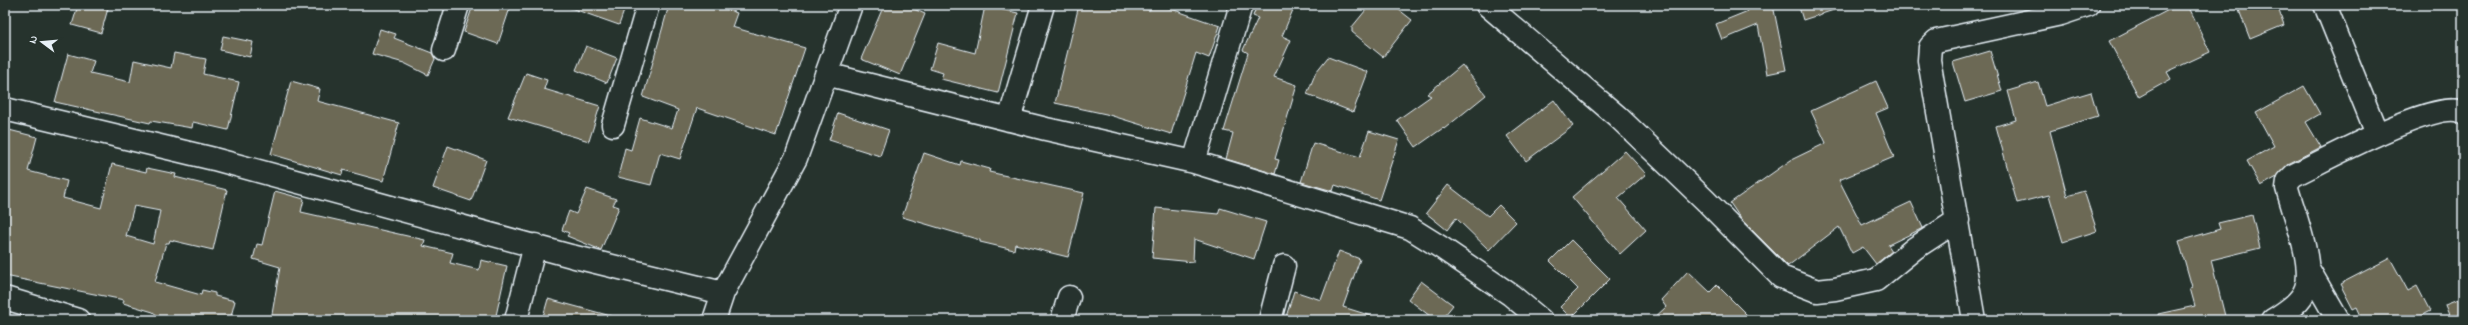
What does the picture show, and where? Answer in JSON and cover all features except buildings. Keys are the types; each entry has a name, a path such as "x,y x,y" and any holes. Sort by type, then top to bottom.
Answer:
{"street":[{"path":"444,50 458,5"},
{"path":"613,125 648,5"},
{"path":"714,320 723,293 796,158 851,5"},
{"path":"1009,120 1043,5"},
{"path":"1194,162 1241,5"},
{"path":"1487,5 1617,116 1705,200 1781,277 1817,291 1836,289 1876,280 1915,248 1958,220"},
{"path":"1974,320 1958,220 1929,60 1930,47 1936,41 2061,14 2088,5"},
{"path":"2325,5 2377,134"},
{"path":"826,74 1009,120 1194,162 1410,228 1511,295 1541,320"},
{"path":"5,110 214,159 570,256 723,293"},
{"path":"2338,320 2309,270 2287,188 2288,181 2294,175 2377,134 2440,113 2457,110 2463,112"},
{"path":"516,320 534,245"},
{"path":"1270,320 1284,266"},
{"path":"2273,320 2294,306 2306,289 2309,270"},
{"path":"1062,320 1069,296"},
{"path":"5,298 78,320"}]}
